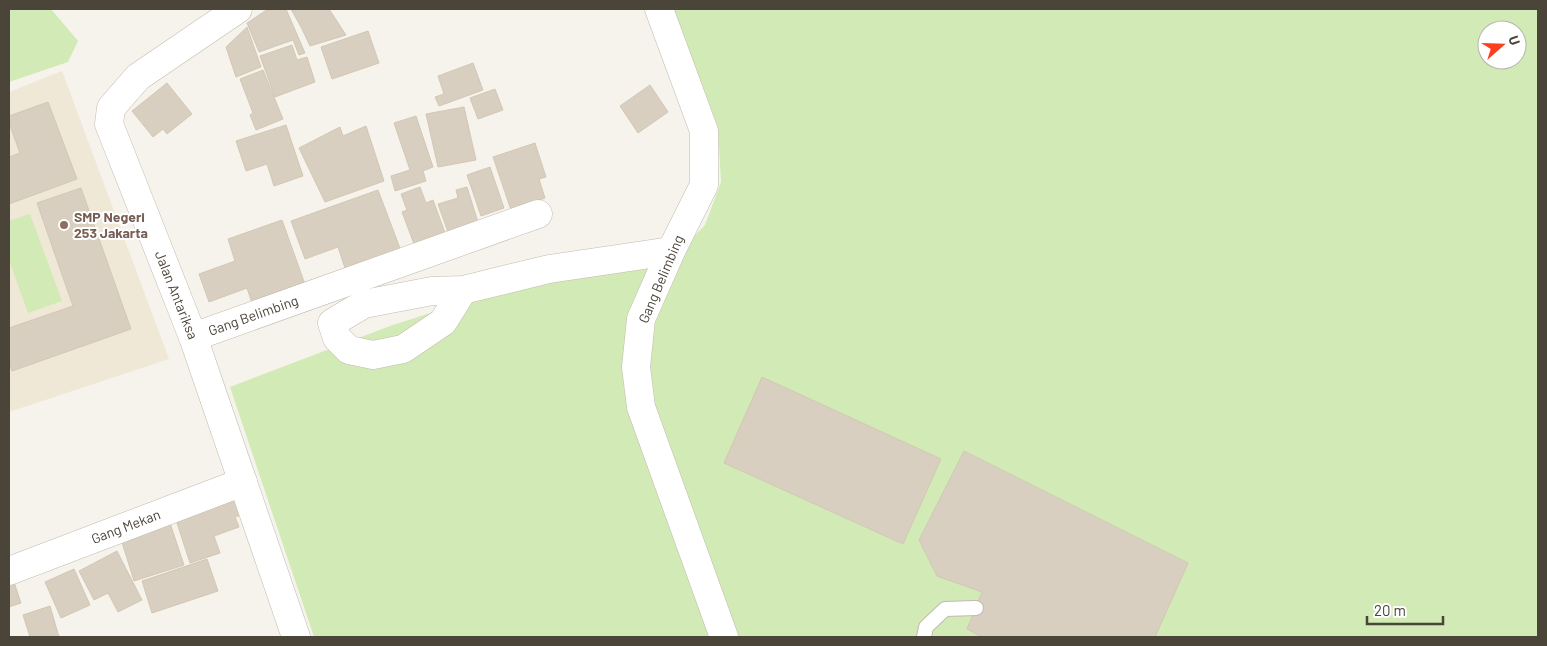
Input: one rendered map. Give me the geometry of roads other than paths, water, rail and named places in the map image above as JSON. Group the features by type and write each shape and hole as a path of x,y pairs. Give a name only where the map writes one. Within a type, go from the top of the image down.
{"street":[{"name":"Jalan Antariksa","path":"238,9 138,78 111,108 109,124 193,337 296,637"},
{"name":"Gang Belimbing","path":"659,9 704,131 704,185 642,319 636,367 641,407 724,637"},
{"name":"Gang Belimbing","path":"193,337 538,214"},
{"path":"463,290 549,269 672,251"},
{"name":"Gang Mekan","path":"9,571 243,482"}],"lane":[{"path":"924,637 926,627 945,609 976,608"}],"place":[{"name":"SMP Negeri 253 Jakarta","path":"64,225"}]}
